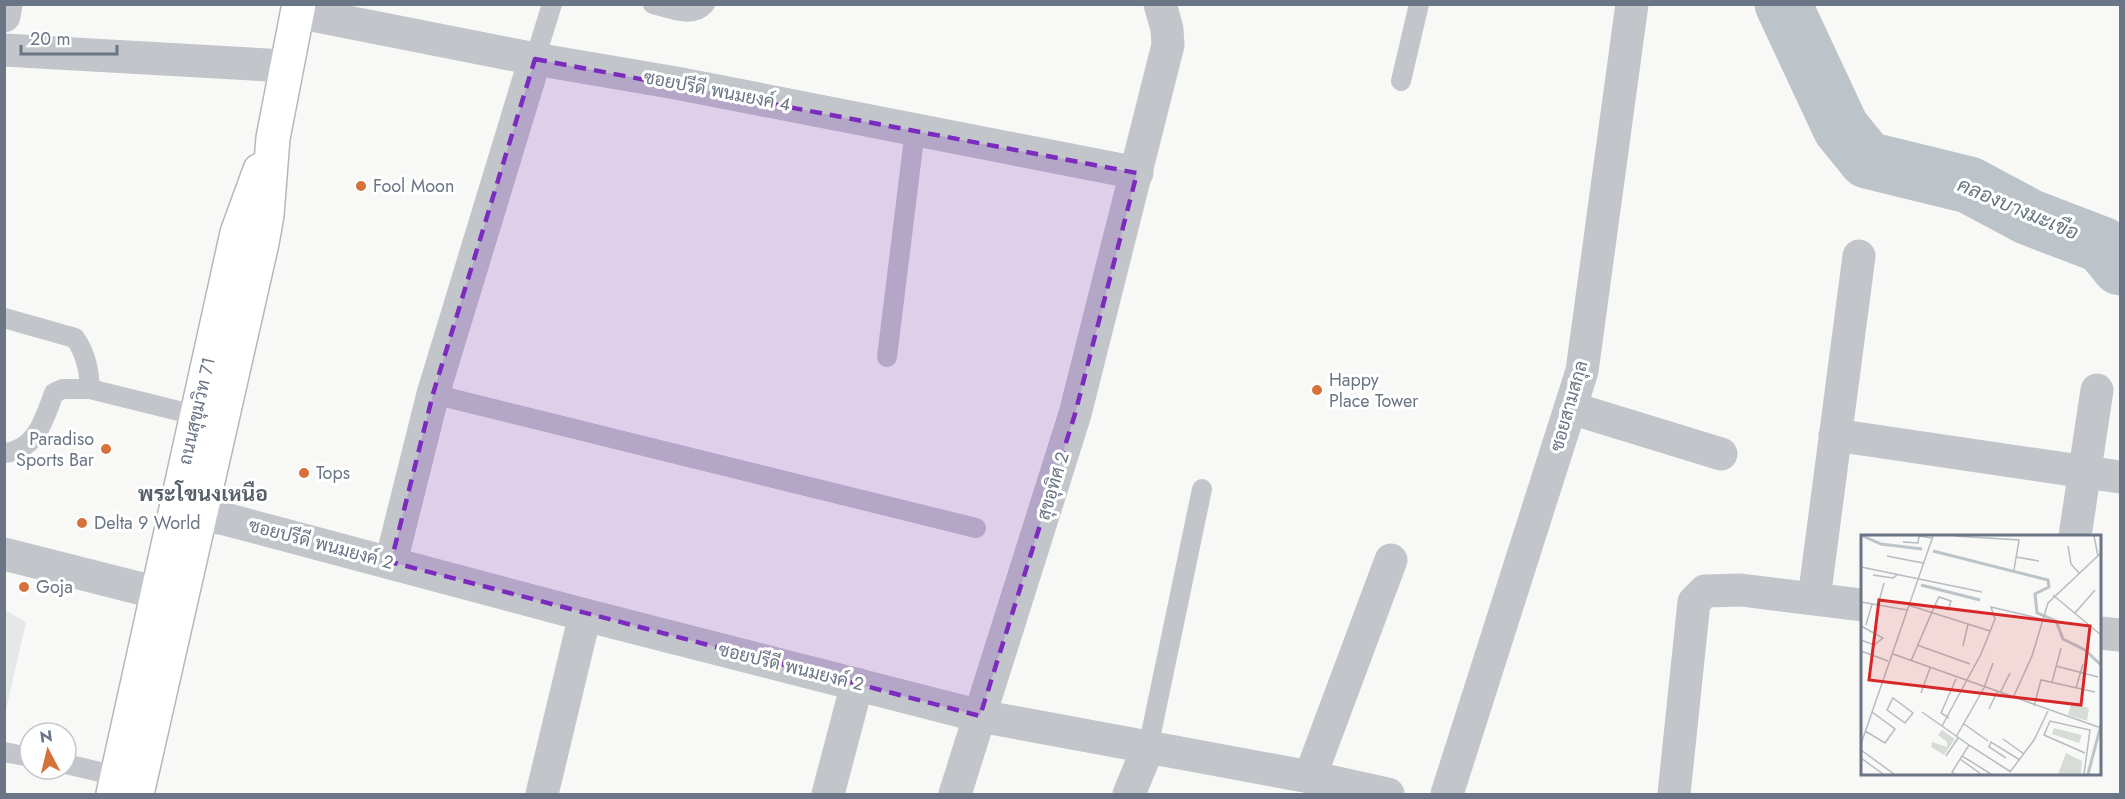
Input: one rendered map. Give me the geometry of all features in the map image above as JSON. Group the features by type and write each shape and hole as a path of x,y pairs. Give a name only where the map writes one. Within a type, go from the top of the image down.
{"main road":[{"name":"ถนนสุขุมวิท 71","path":"122,788 158,593 208,418 262,243 268,206 273,138 298,8"},
{"name":"ถนนสุขุมวิท 71","path":"122,788 200,515 208,418"}],"street":[{"path":"4,16 6,4"},
{"name":"สุขอุทิศ 2","path":"955,795 1075,414 1168,45 1167,29 1160,4"},
{"name":"ซอยสามสกุล","path":"1447,795 1582,371 1632,4"},
{"name":"ซอยปรีดี พนมยงค์ 4","path":"298,8 535,59 675,82 1137,173"},
{"path":"4,50 286,66"},
{"path":"391,562 433,394 535,59"},
{"path":"1814,599 1859,256"},
{"path":"2075,535 2097,390"},
{"path":"1570,408 1721,454"},
{"path":"1835,435 2121,477"},
{"name":"ซอยปรีดี พนมยงค์ 2","path":"200,515 225,519 585,615 980,716 1148,748 1288,781 1388,795"},
{"path":"4,554 158,593"},
{"path":"1288,781 1391,560"},
{"path":"1674,795 1694,602 1705,591 1729,591 1861,605"},
{"path":"542,795 585,615"},
{"path":"2101,633 2121,635"},
{"path":"828,795 858,684"},
{"path":"1129,795 1148,748"}],"lane":[{"path":"535,59 552,4"},
{"path":"653,4 688,13 698,11 705,4"},
{"path":"1401,81 1419,4"},
{"path":"887,357 915,130"},
{"path":"4,318 75,338 87,362 90,389"},
{"path":"4,453 17,450 35,437 41,429 54,393 63,389 90,389 208,418"},
{"path":"433,394 976,528"},
{"path":"1148,748 1202,489"},
{"path":"78,769 122,788"}],"highlighted area":[{"path":"535,59 1137,173 1075,414 980,716 391,562 433,394"}],"shaded area":[{"path":"5,610 26,622 5,714"}],"waterway":[{"name":"คลองบางมะเขือ","path":"1783,4 1841,128 1867,160 1969,185 2029,217 2102,245 2120,267"}],"place":[{"name":"Fool Moon","path":"361,186"},
{"name":"Happy Place Tower","path":"1317,390"},
{"name":"Paradiso Sports Bar","path":"106,449"},
{"name":"Tops","path":"304,473"},
{"name":"Delta 9 World","path":"82,523"},
{"name":"Goja","path":"24,587"}],"district":[{"name":"พระโขนงเหนือ","path":"203,494"}]}
